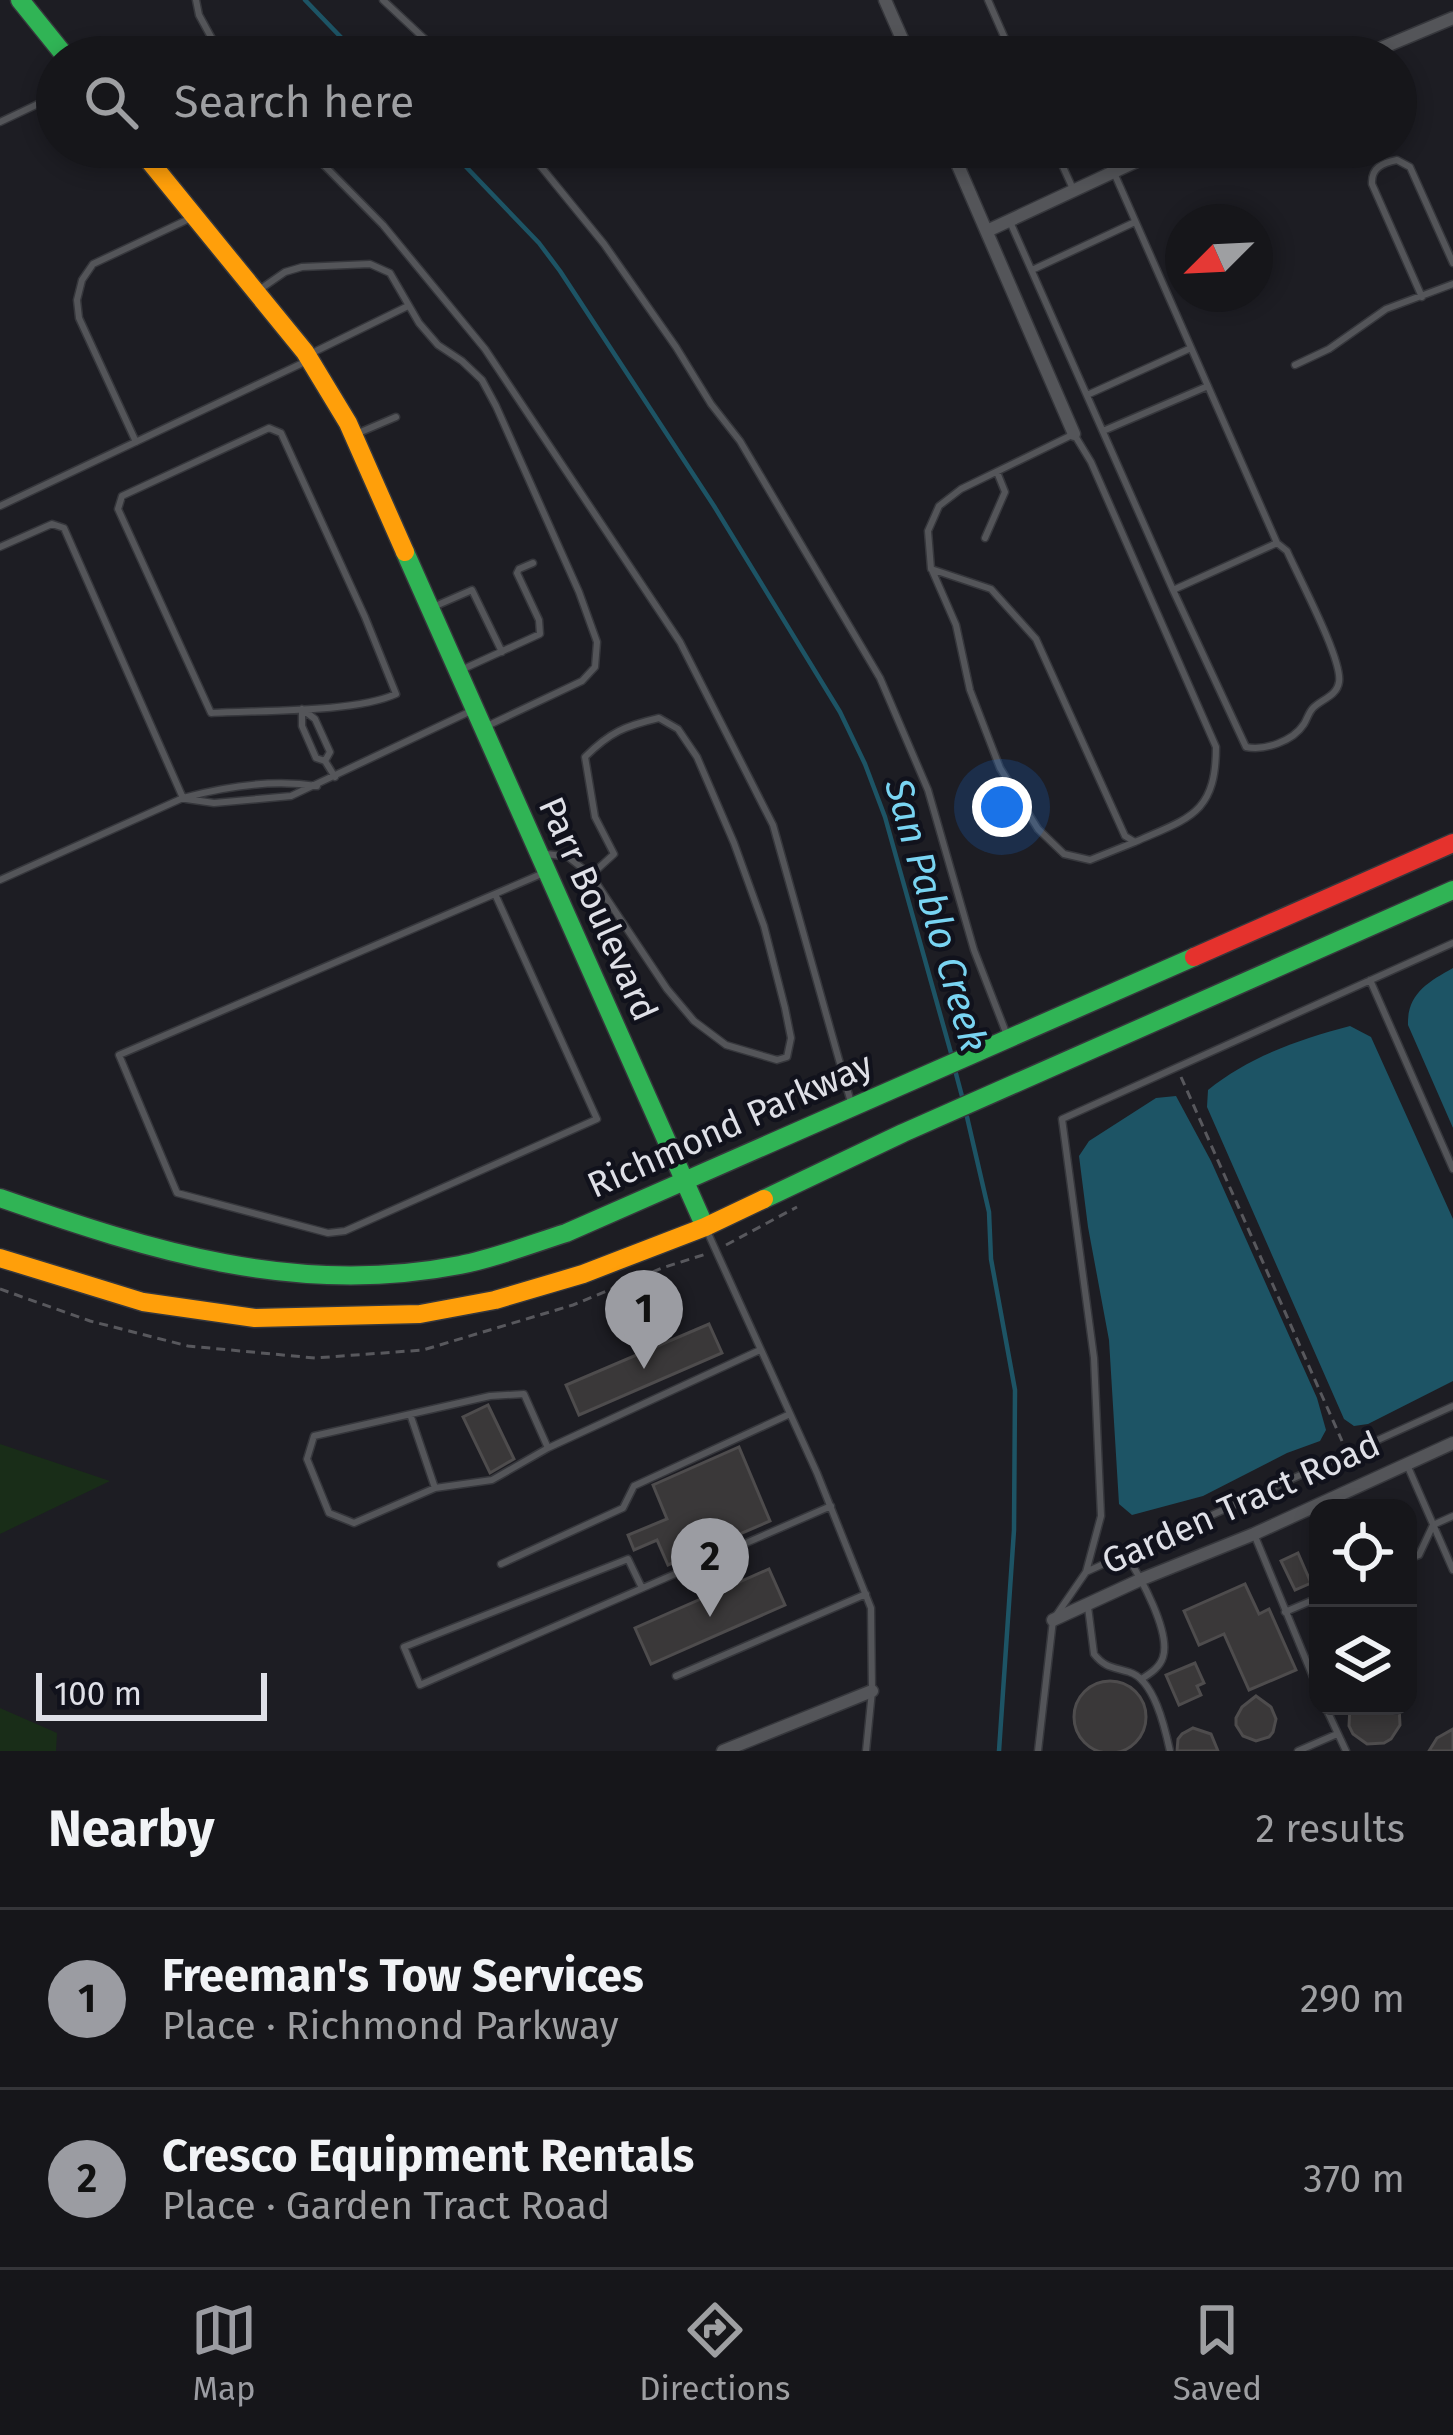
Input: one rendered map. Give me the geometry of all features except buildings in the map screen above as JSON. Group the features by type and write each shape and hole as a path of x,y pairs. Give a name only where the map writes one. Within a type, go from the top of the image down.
{"main road":[{"path":"20,0 49,36"},
{"name":"Parr Boulevard","path":"156,168 308,358 353,436 705,1227"},
{"name":"Richmond Parkway","path":"0,1198 122,1240 221,1263 311,1274 459,1265 566,1233 1453,843"},
{"path":"0,1258 162,1306 255,1318 420,1314 495,1300 583,1274 705,1227 903,1132 1453,890"}],"street":[{"path":"885,0 901,36"},
{"path":"1410,36 1453,18"},
{"path":"959,168 1074,434"},
{"path":"987,231 1122,168"},
{"name":"Garden Tract Road","path":"1053,1620 1453,1443"},
{"path":"723,1751 872,1691"}],"lane":[{"path":"196,0 211,36"},
{"path":"383,0 422,36"},
{"path":"988,0 1004,36"},
{"path":"0,122 36,105"},
{"path":"327,168 383,225 484,349 680,642 773,825 852,1108"},
{"path":"542,168 604,244 740,441 880,678 928,790 974,950 1009,1039"},
{"path":"1064,168 1074,190"},
{"path":"1377,168 1372,184 1422,297"},
{"path":"1410,168 1453,263"},
{"path":"1010,220 1246,747 1286,740 1298,734 1313,708 1333,694 1340,681 1335,656 1287,551 1277,543 1114,172"},
{"path":"136,442 76,300 94,264 195,217"},
{"path":"1032,270 1135,222"},
{"path":"183,798 214,803 291,796 582,681 595,668 597,642 579,592 482,380 438,345 390,273 370,264 302,267 285,272 256,292"},
{"path":"1295,365 1329,349 1386,309 1453,284"},
{"path":"0,506 408,306"},
{"path":"1087,395 1191,348"},
{"path":"1103,431 1208,386"},
{"path":"353,436 396,417"},
{"path":"302,709 396,694 281,433 269,428 122,496 118,509 211,712 302,709 315,719 330,752 326,760"},
{"path":"1074,434 1216,747 1212,789 1201,807 1187,819 1090,860 1064,854 1038,829 1000,768 970,690 956,625 931,569 928,531 939,506 961,489 1074,434"},
{"path":"985,538 1005,492 998,472"},
{"path":"0,547 52,524 64,528 183,798"},
{"path":"1173,590 1277,543"},
{"path":"458,672 540,634 542,628 517,573 533,563"},
{"path":"931,569 991,589 1036,639 1125,836 1135,842"},
{"path":"430,609 472,590 502,652"},
{"path":"302,709 302,726 316,758 326,760"},
{"path":"495,894 597,1119 345,1231 328,1233 177,1193 119,1055 495,894 542,862 568,857 591,875 667,989 694,1021 726,1045 777,1060 788,1057 785,1008 764,926 734,843 697,757 678,729 659,718 605,737 585,758 595,817 614,854 591,875"},
{"path":"326,760 335,777"},
{"path":"0,880 183,798 255,784 317,786"},
{"path":"1038,1751 1053,1620 1086,1572 1101,1516 1094,1358 1063,1119 1453,943"},
{"path":"1370,980 1453,1169"},
{"name":"Parr Boulevard","path":"705,1227 831,1506 871,1608 872,1691 866,1751"},
{"path":"548,1448 524,1394 490,1396 314,1436 307,1459 329,1513 353,1523 435,1488 492,1480 548,1448 760,1350"},
{"path":"1086,1572 1453,1406"},
{"path":"410,1414 435,1488"},
{"path":"501,1564 623,1508 634,1486 790,1414"},
{"path":"1406,1463 1453,1570"},
{"path":"642,1588 628,1559 404,1647 420,1685 831,1506"},
{"path":"1417,1556 1433,1525 1453,1516"},
{"path":"1254,1534 1309,1668"},
{"path":"1126,1554 1142,1580 1164,1649 1162,1660 1143,1678"},
{"path":"676,1676 866,1594"},
{"path":"1285,1612 1309,1602"},
{"path":"1088,1604 1094,1654 1111,1669 1143,1678 1170,1751"},
{"path":"1329,1715 1346,1751"},
{"path":"1298,1751 1337,1734"}],"path":[{"path":"1177,1067 1348,1453"}],"green space":[{"path":"0,1444 110,1481 0,1534"},
{"path":"0,1708 57,1733 56,1751 0,1751"}],"water":[{"path":"1453,968 1453,1128 1408,1025 1415,997"},
{"path":"1350,1026 1371,1037 1453,1219 1453,1381 1368,1424 1354,1426 1344,1419 1207,1107 1208,1090 1240,1068 1294,1043"},
{"path":"1176,1096 1211,1161 1317,1398 1326,1430 1320,1441 1203,1496 1132,1515 1119,1504 1109,1340 1079,1156 1089,1141 1156,1098"}],"waterway":[{"name":"San Pablo Creek","path":"305,0 340,36"},
{"name":"San Pablo Creek","path":"467,168 560,271 714,506 840,712 885,817 951,1053"},
{"name":"San Pablo Creek","path":"955,1070 963,1100"},
{"name":"San Pablo Creek","path":"967,1117 989,1212 991,1259 1015,1390 1014,1530 999,1751"}],"traffic: fast":[{"path":"20,0 49,36"},
{"path":"405,552 705,1227"},
{"path":"764,1199 1453,890"},
{"path":"0,1198 169,1251 283,1272 400,1273 460,1265 566,1233 1194,957"}],"traffic: slow":[{"path":"155,168 305,352 348,423 405,552"},
{"path":"0,1258 143,1302 255,1318 420,1314 495,1300 583,1274 764,1199"}],"traffic: jam":[{"path":"1194,957 1453,843"}],"place":[{"name":"Freeman's Tow Services","path":"644,1369"},
{"name":"Cresco Equipment Rentals","path":"710,1617"}]}
